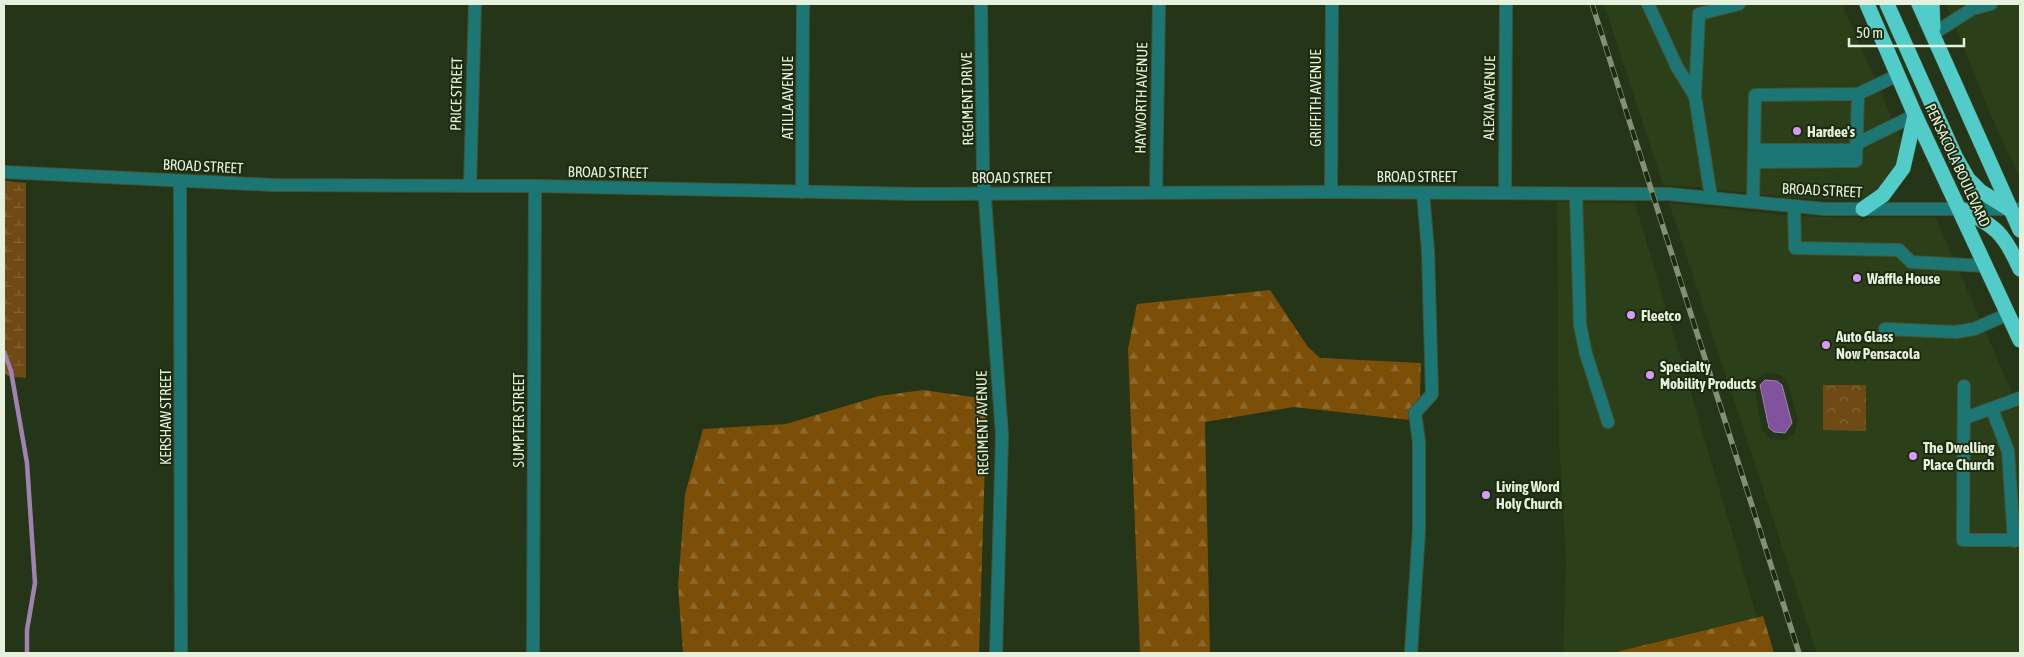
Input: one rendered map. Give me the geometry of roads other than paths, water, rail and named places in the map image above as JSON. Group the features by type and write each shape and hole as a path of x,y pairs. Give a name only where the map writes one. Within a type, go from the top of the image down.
{"highway":[{"name":"PENSACOLA BOULEVARD","path":"1867,4 1915,116 2020,340"},
{"path":"1887,4 1956,158 1968,179 1980,191 2015,209"},
{"name":"PENSACOLA BOULEVARD","path":"1919,4 2015,209 2020,230"},
{"path":"1932,4 1933,34"},
{"path":"1863,209 1883,195 1903,168 1915,116"},
{"path":"1959,208 1989,223 2006,238 2020,269"}],"street":[{"name":"PRICE STREET","path":"470,186 475,4"},
{"name":"ATILLA AVENUE","path":"802,192 803,4"},
{"name":"REGIMENT DRIVE","path":"981,4 983,171 986,194"},
{"name":"HAYWORTH AVENUE","path":"1156,192 1159,4"},
{"name":"GRIFFITH AVENUE","path":"1330,192 1332,4"},
{"name":"ALEXIA AVENUE","path":"1504,193 1506,4"},
{"path":"1648,4 1676,67 1695,96"},
{"path":"1711,197 1695,96 1699,14 1739,4"},
{"path":"1933,34 1972,9 1991,4"},
{"path":"1753,202 1755,95 1858,94 1898,75"},
{"path":"1856,147 1858,94"},
{"path":"1754,156 1856,147 1915,116"},
{"name":"BROAD STREET","path":"4,172 273,185 535,186 802,192 986,194 1330,192 1669,194 1794,207 2015,209"},
{"name":"KERSHAW STREET","path":"180,181 181,653"},
{"name":"SUMPTER STREET","path":"533,653 535,186"},
{"path":"1411,653 1418,530 1419,442 1415,414 1432,394 1428,251 1423,193"},
{"name":"REGIMENT AVENUE","path":"986,194 1002,435 996,653"},
{"path":"1576,194 1580,324 1586,354 1608,422"},
{"path":"1794,207 1795,248 1899,250 1911,262 1986,266"},
{"path":"1885,329 1956,332 1974,329 2008,314"},
{"path":"1964,386 1963,540 2017,540 2008,451 1992,409"},
{"path":"1965,418 2020,398"}],"waterway":[{"path":"4,352 11,371 27,463 35,583 27,630 27,653"}],"railway":[{"path":"1592,4 1799,653"}],"place":[{"name":"Hardee's","path":"1797,131"},
{"name":"Waffle House","path":"1857,278"},
{"name":"Fleetco","path":"1631,315"},
{"name":"Auto Glass Now Pensacola","path":"1826,345"},
{"name":"Specialty Mobility Products","path":"1650,375"},
{"name":"The Dwelling Place Church","path":"1913,456"},
{"name":"Living Word Holy Church","path":"1486,495"}]}
